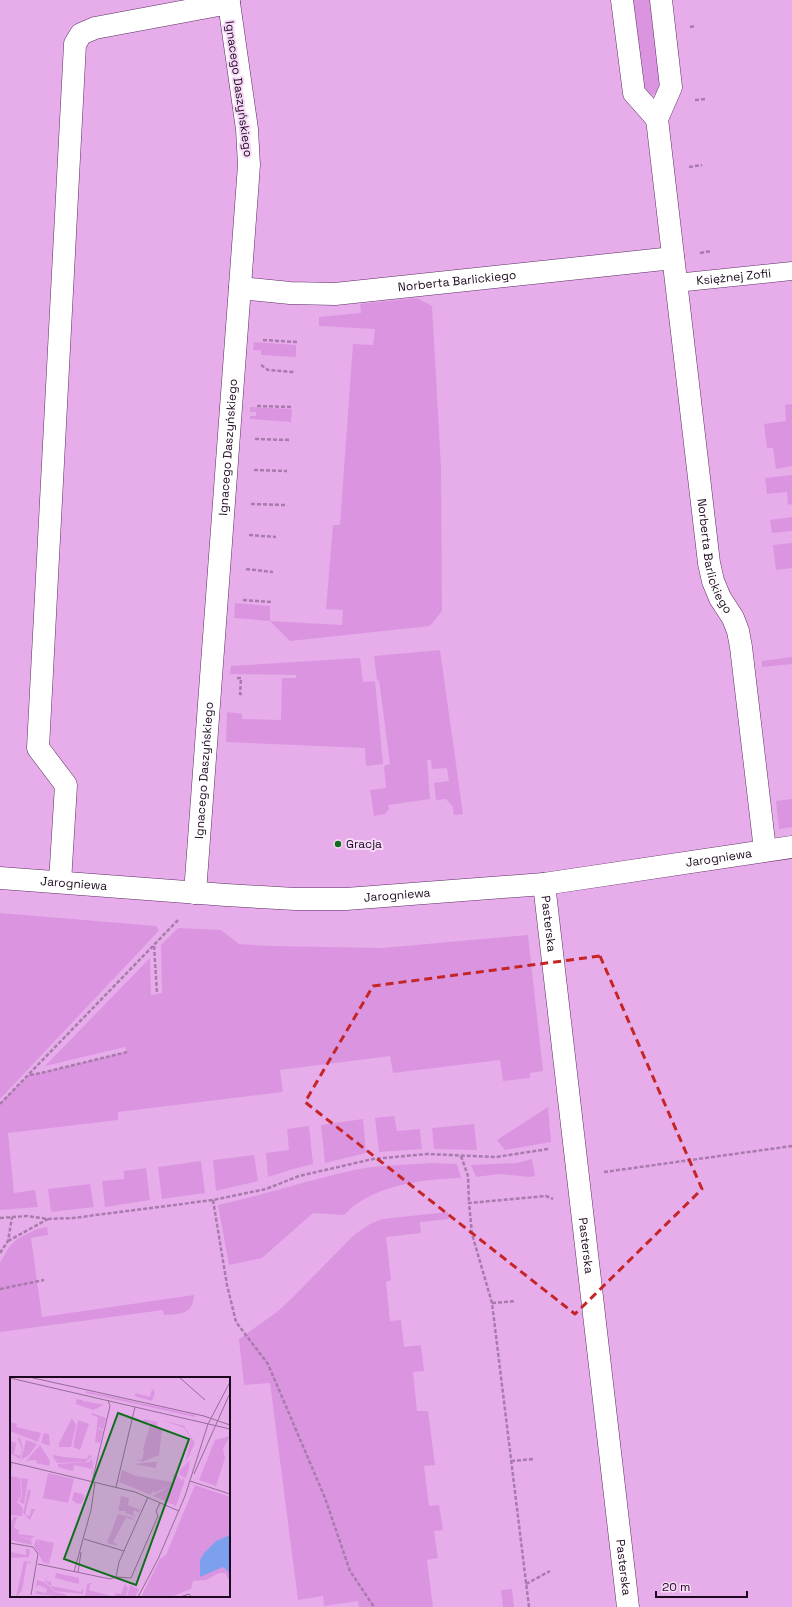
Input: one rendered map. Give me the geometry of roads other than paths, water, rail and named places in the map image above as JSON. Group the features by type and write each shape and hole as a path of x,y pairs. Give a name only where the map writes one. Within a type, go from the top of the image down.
{"street":[{"path":"622,0 634,93 657,119 671,87 662,0"},
{"path":"60,882 66,785 38,748 75,44 81,34 95,28 230,2"},
{"name":"Ignacego Daszyńskiego","path":"195,893 240,288 249,147 230,2"},
{"name":"Norberta Barlickiego","path":"657,119 709,563 715,586 720,598 733,618 739,639 765,850"},
{"name":"Norberta Barlickiego","path":"240,288 290,293 334,294 673,258"},
{"name":"Jarogniewa","path":"0,878 195,893 295,899 346,899 544,884 792,847"},
{"name":"Pasterska","path":"544,884 628,1607"}],"lane":[{"name":"Księżnej Zofii","path":"676,283 792,271"}],"place":[{"name":"Gracja","path":"338,844"}]}
